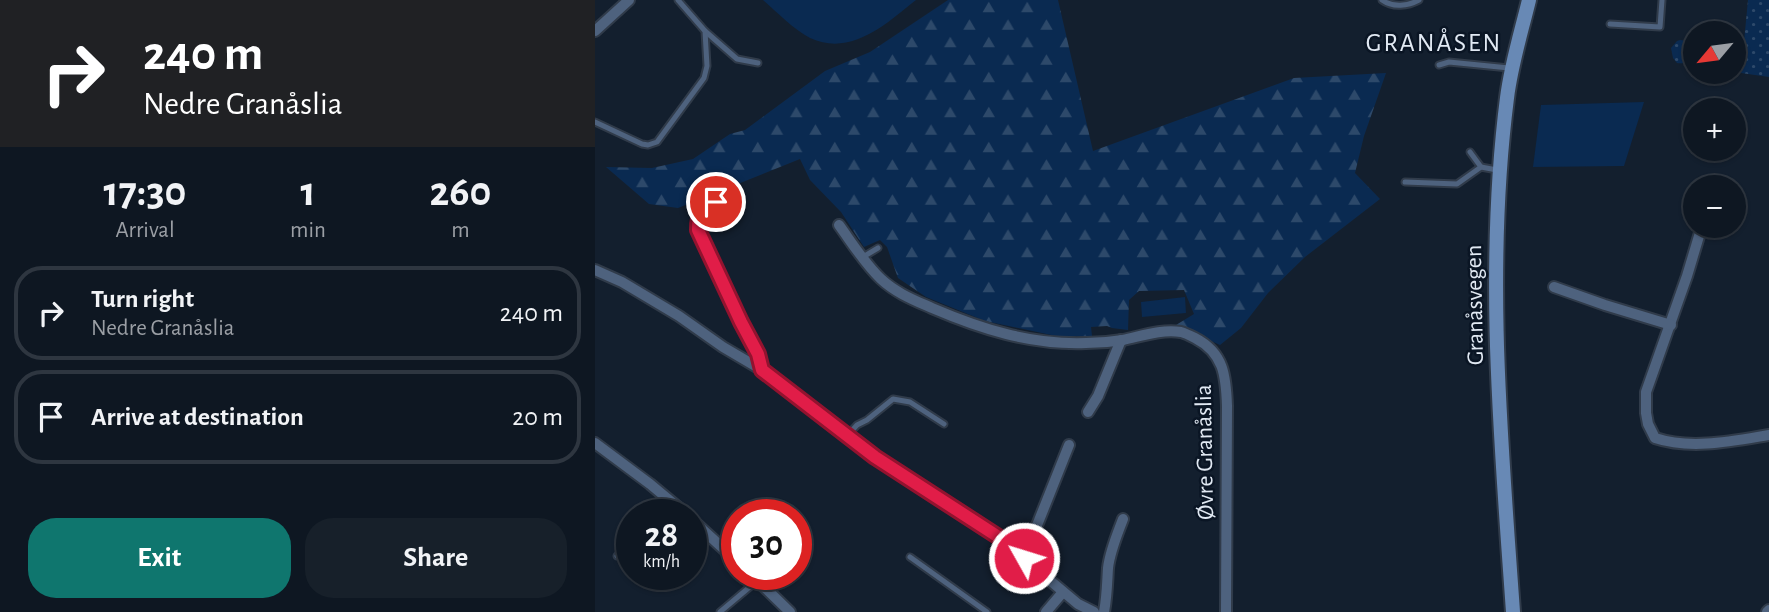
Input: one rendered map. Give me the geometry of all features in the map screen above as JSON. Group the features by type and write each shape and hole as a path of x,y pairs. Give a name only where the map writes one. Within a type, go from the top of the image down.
{"street":[{"path":"595,31 629,0"},
{"name":"Granåsvegen","path":"1513,612 1504,476 1495,251 1507,102 1512,68 1529,0"},
{"name":"Øvre Granåslia","path":"839,225 879,278 897,292 970,324 1049,342 1121,340 1154,332 1182,332 1203,342 1215,354 1226,376 1226,612"},
{"path":"1698,238 1671,325 1646,392 1648,424 1655,438 1670,443 1699,443 1769,435"},
{"path":"595,270 622,282 762,370 884,463 997,536 1078,604 1094,612"},
{"path":"1554,287 1671,325"},
{"path":"1089,412 1121,340"},
{"path":"595,443 668,499"},
{"path":"1024,558 1069,445"},
{"path":"1104,612 1112,545 1123,519"},
{"path":"707,534 721,546"},
{"path":"767,590 790,612"},
{"path":"1046,612 1063,592"}],"lane":[{"path":"678,0 705,31 737,59 758,63"},
{"path":"1382,0 1391,5 1402,5 1419,0"},
{"path":"1610,24 1660,27 1662,0"},
{"path":"595,122 642,144 657,142 706,74 705,31"},
{"path":"1439,65 1449,62 1512,68"},
{"path":"1470,152 1481,167"},
{"path":"1405,182 1457,184 1481,167 1500,170"},
{"path":"716,202 704,208 698,217 698,230 758,354 762,370"},
{"path":"863,257 878,248"},
{"path":"847,436 857,425 867,421 893,399 910,402 944,424"},
{"path":"910,557 987,612"},
{"path":"720,612 741,590"}],"green space":[{"path":"763,0 916,0 867,35 854,41 825,43 810,38"},
{"path":"948,0 1058,0 1093,151 1294,78 1386,73 1364,136 1355,173 1380,199 1305,257 1268,293 1241,328 1220,345 1176,325 1194,314 1184,290 1139,291 1129,300 1128,330 1107,326 1091,327 1092,336 1056,336 985,321 926,297 898,278 887,247 880,240 864,247 841,212 810,180 800,159 678,208 649,204 606,167 652,168 693,159 730,134 745,130 825,71 870,52"},
{"path":"1748,0 1769,0 1769,77 1747,74"},
{"path":"1683,40 1683,63 1677,63 1673,58 1671,48 1677,41"},
{"path":"1644,102 1624,166 1533,167 1541,105"},
{"path":"1185,297 1186,313 1142,317 1141,302"}],"district":[{"name":"GRANÅSEN","path":"1434,43"}],"route":[{"path":"716,202 704,208 698,217 698,230 758,354 762,370 875,457 997,536 1024,558"}]}
